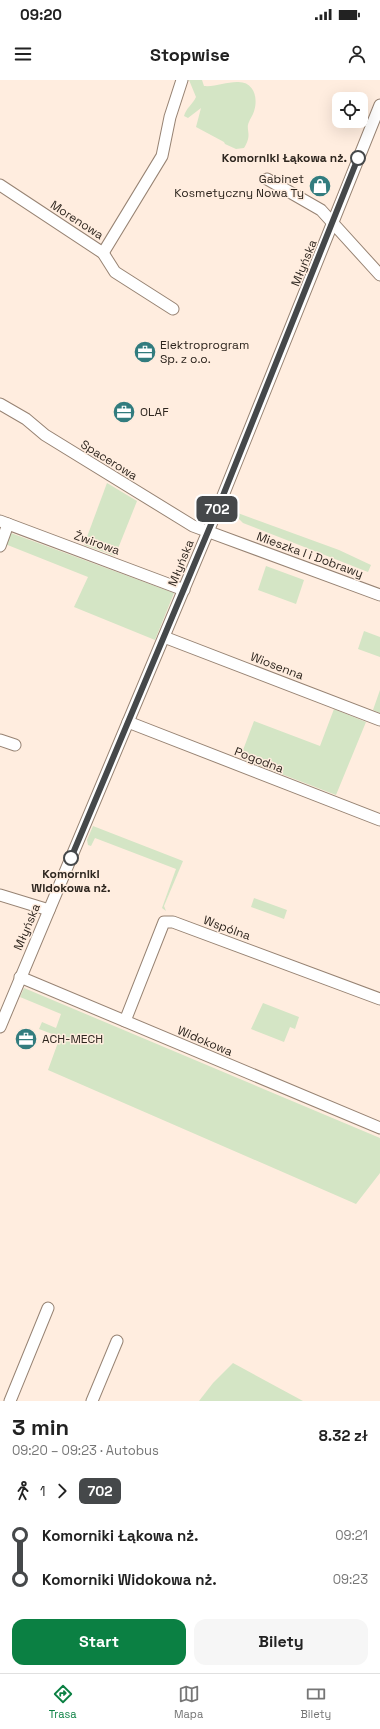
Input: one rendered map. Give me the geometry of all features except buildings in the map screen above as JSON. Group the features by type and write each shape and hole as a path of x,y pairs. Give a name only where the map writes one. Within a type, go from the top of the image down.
{"street":[{"path":"103,253 162,156 170,117 182,80"},
{"name":"Młyńska","path":"0,1027 5,999 20,978 184,590 380,105"},
{"path":"267,179 321,210 334,222 380,275"},
{"name":"Morenowa","path":"0,185 103,253 116,272 173,309"},
{"name":"Spacerowa","path":"0,404 26,419 45,435 178,518 208,532"},
{"path":"0,546 4,523"},
{"name":"Żwirowa","path":"4,523 184,590"},
{"name":"Mieszka I i Dobrawy","path":"208,532 380,595"},
{"name":"Wiosenna","path":"164,637 380,720"},
{"name":"Pogodna","path":"128,722 380,820"},
{"path":"0,740 14,745"},
{"path":"0,895 49,910"},
{"name":"Wspólna","path":"125,1021 164,922 172,922 380,999"},
{"name":"Widokowa","path":"20,978 380,1128"},
{"path":"10,1401 48,1308"},
{"path":"92,1401 117,1341"}],"green space":[{"path":"189,80 202,80 204,86 237,82 248,85 252,88 256,103 248,125 248,139 244,148 236,149 196,127 201,108 188,118 184,116 196,97"},
{"path":"107,483 137,501 115,556 84,545"},
{"path":"235,512 339,550 371,565 368,572 243,523 237,517"},
{"path":"0,529 174,593 155,640 74,607 88,577 0,542"},
{"path":"266,566 304,580 296,604 258,590"},
{"path":"364,631 380,637 380,657 358,649"},
{"path":"380,690 380,713 373,710"},
{"path":"334,709 366,722 336,795 240,758 254,721 320,746"},
{"path":"93,826 183,861 164,906 166,911 162,908 176,869 95,838 91,846 88,845 87,840"},
{"path":"254,898 287,910 284,919 251,907"},
{"path":"24,988 380,1138 380,1173 356,1204 48,1070 60,1037 39,1029 42,1022 56,1028 61,1014 20,997"},
{"path":"263,1003 299,1017 295,1029 290,1027 284,1042 251,1029"},
{"path":"233,1363 303,1401 199,1401 213,1383"}],"bus line":[{"name":"702","path":"71,858 220,503 334,222 358,158"}],"place":[{"name":"Komorniki Łąkowa nż.","path":"358,158"},
{"name":"Gabinet Kosmetyczny Nowa Ty","path":"320,186"},
{"name":"Elektroprogram Sp. z o.o.","path":"145,352"},
{"name":"OLAF","path":"124,412"},
{"name":"Komorniki Widokowa nż.","path":"71,858"},
{"name":"ACH-MECH","path":"26,1039"}]}
